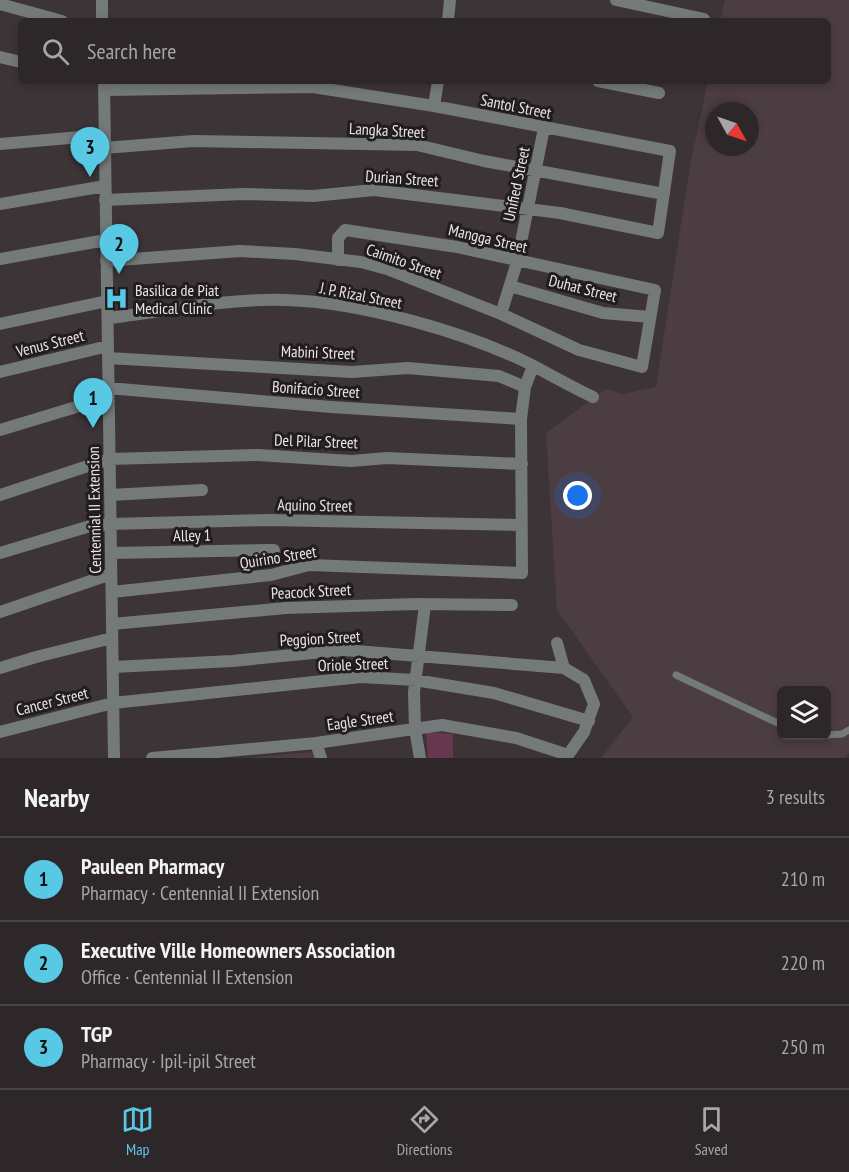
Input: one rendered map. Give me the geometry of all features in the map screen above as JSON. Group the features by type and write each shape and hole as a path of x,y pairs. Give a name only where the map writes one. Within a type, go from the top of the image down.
{"street":[{"path":"102,0 102,18"},
{"path":"448,18 450,0"},
{"path":"616,0 699,18"},
{"path":"0,4 51,18"},
{"path":"0,57 18,61"},
{"path":"434,106 438,84"},
{"path":"613,84 659,93"},
{"name":"Santol Street","path":"104,86 313,87 434,106 544,129 670,151 664,194"},
{"name":"Centennial II Extension","path":"104,86 114,758"},
{"name":"Unified Street","path":"501,314 517,262 544,129"},
{"name":"Langka Street","path":"0,144 193,141 417,145 664,194"},
{"path":"0,204 105,186"},
{"name":"Durian Street","path":"105,200 243,194 313,196 375,190 527,210 658,233 664,194"},
{"name":"Mangga Street","path":"338,260 338,238 345,230 457,247 517,262 655,290 650,317"},
{"path":"0,259 106,240"},
{"name":"Caimito Street","path":"106,261 240,251 295,254 361,262 387,269 501,314 579,350 642,367 650,317"},
{"name":"Duhat Street","path":"510,286 603,313 650,317"},
{"name":"J. P. Rizal Street","path":"109,318 256,300 287,300 341,305 392,316 475,342 533,366 593,397"},
{"path":"0,324 107,301"},
{"name":"Venus Street","path":"0,372 108,352"},
{"name":"Mabini Street","path":"108,352 352,372 408,368 499,376 525,387"},
{"path":"520,525 521,419 525,387 533,366"},
{"name":"Bonifacio Street","path":"108,388 331,407 521,419"},
{"path":"0,430 86,404 109,401"},
{"name":"Del Pilar Street","path":"0,495 110,459 305,456 351,460 387,458 522,464"},
{"path":"110,495 202,490"},
{"name":"Aquino Street","path":"0,553 90,526 110,524 268,520 520,525"},
{"name":"Quirino Street","path":"112,592 271,575 309,566 522,573 520,525"},
{"name":"Alley 1","path":"111,553 274,550"},
{"path":"0,612 111,574"},
{"path":"420,758 415,729 415,680 425,604"},
{"name":"Peacock Street","path":"112,624 286,608 425,604 512,605"},
{"path":"0,668 112,638"},
{"path":"557,643 564,668 584,680 594,704 589,721 567,757"},
{"name":"Peggion Street","path":"113,667 232,661 344,650 564,668"},
{"name":"Oriole Street","path":"113,703 347,678 415,680 515,698 589,721"},
{"name":"Cancer Street","path":"0,732 113,703"},
{"name":"Eagle Street","path":"152,758 316,742 442,725 472,728 516,738 567,757"},
{"path":"316,742 321,758"}],"lane":[{"path":"676,675 777,723"},
{"path":"831,734 849,730"}],"shaded area":[{"path":"725,0 849,0 849,753 845,758 601,758 633,717 557,610 546,433 606,389 623,394 656,387 691,160 707,84 831,84 831,18 721,18"},
{"path":"426,732 453,734 453,758 428,758"},
{"path":"321,751 323,758 247,758"}],"place":[{"name":"TGP","path":"90,177"},
{"name":"Executive Ville Homeowners Association","path":"119,274"},
{"name":"Basilica de Piat Medical Clinic","path":"117,299"},
{"name":"Pauleen Pharmacy","path":"93,428"}]}
